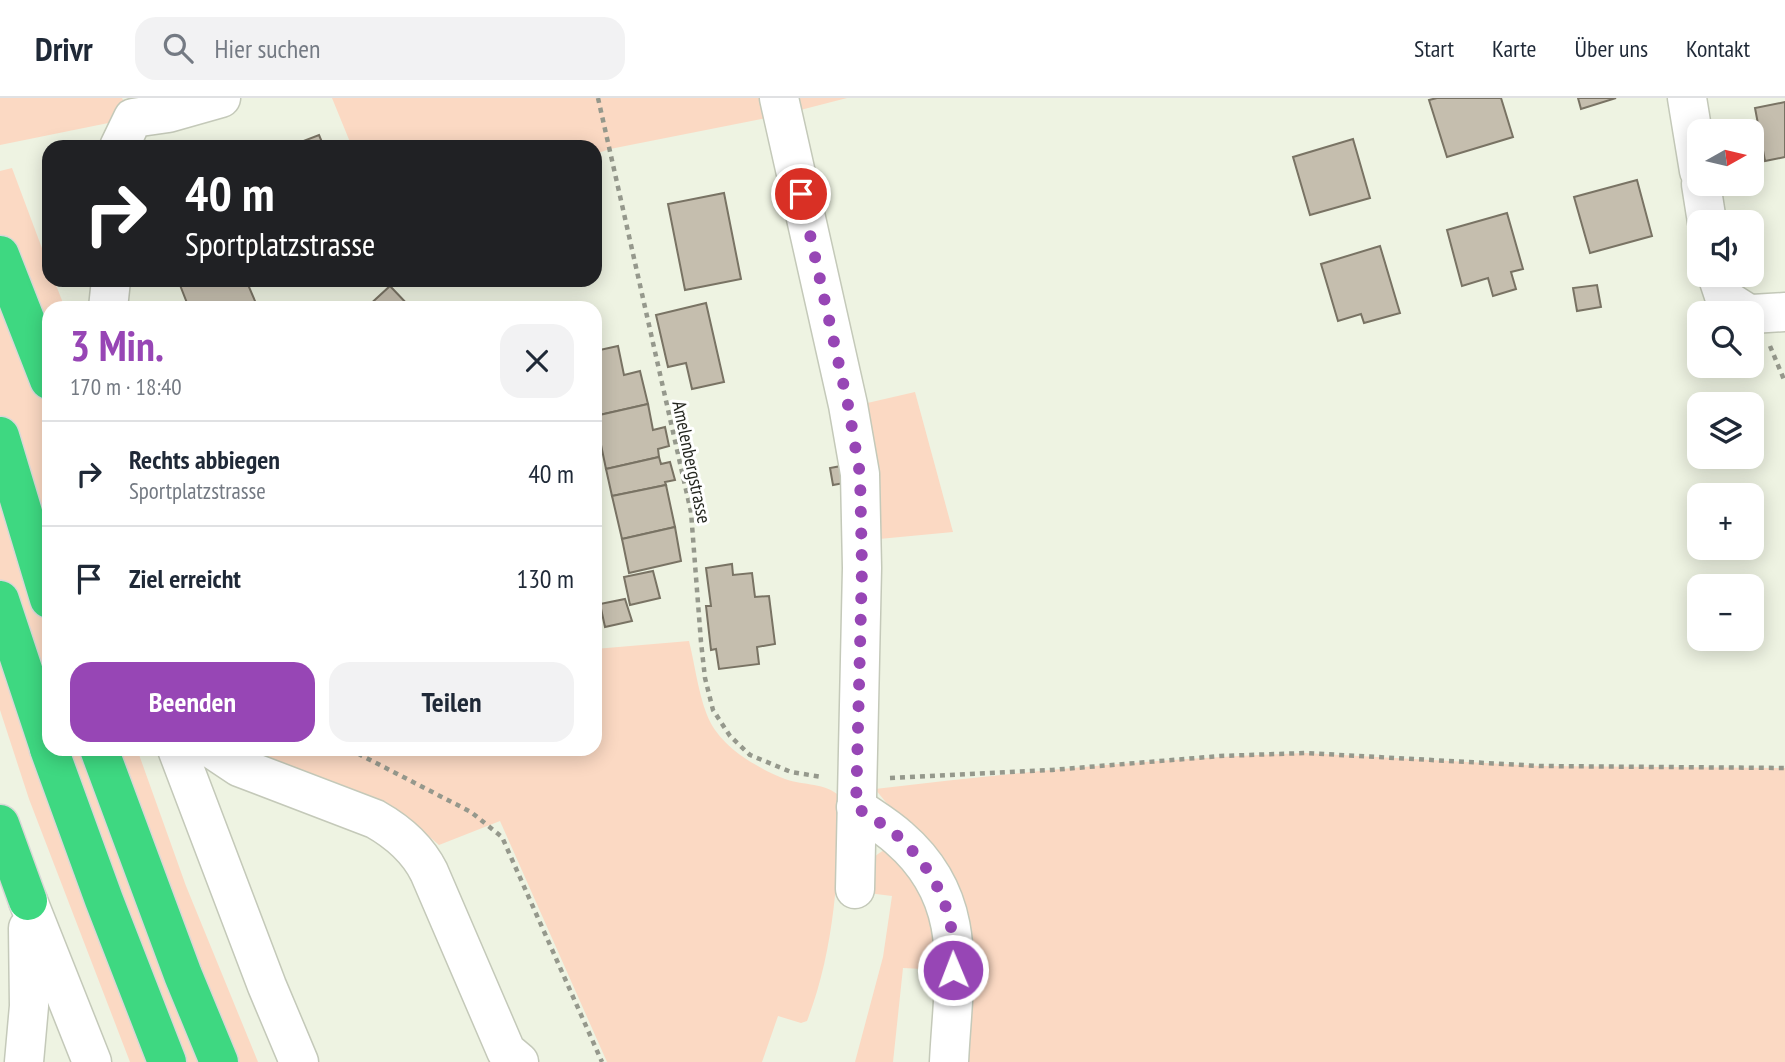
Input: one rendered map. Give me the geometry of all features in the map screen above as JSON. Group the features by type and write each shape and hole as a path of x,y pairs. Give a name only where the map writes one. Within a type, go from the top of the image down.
{"highway":[{"path":"0,255 42,362"},
{"path":"0,436 42,576"},
{"path":"0,600 42,727"},
{"path":"52,756 167,1062"},
{"path":"102,756 178,962 219,1062"},
{"path":"0,824 28,901"}],"street":[{"path":"126,132 168,113 221,98"},
{"path":"779,98 848,405 860,474 862,568 855,889"},
{"path":"1687,98 1690,119"},
{"path":"1721,287 1725,299 1730,301"},
{"path":"180,756 267,986 299,1062"},
{"path":"222,756 239,767 375,819 407,841 423,859 506,1051 519,1062"},
{"path":"856,793 930,871 949,911 955,947 949,1062"},
{"path":"24,1062 29,1006 28,901"},
{"path":"28,901 92,1062"}],"path":[{"name":"Amelenbergstrasse","path":"598,98 691,512 705,678 713,710 730,736 750,755 790,772 856,793 1052,770 1220,756 1305,753 1540,766 1785,768"},
{"path":"363,756 471,812 502,836 602,1062"}],"shaded area":[{"path":"0,98 122,98 133,118 0,145"},
{"path":"332,98 847,98 781,115 602,152 602,140 349,140"},
{"path":"12,168 42,248 42,287 57,287 62,301 42,301 42,756 140,756 186,886 258,1062 130,1062 29,799 0,710 0,171"},
{"path":"915,392 953,532 879,539 863,404"},
{"path":"689,641 707,715 729,746 750,762 774,774 828,789 841,797 833,911 824,966 816,994 807,1021 801,1023 778,1016 762,1062 607,1062 500,821 439,845 410,820 258,756 602,756 602,648"},
{"path":"1305,753 1540,766 1785,768 1785,1062 949,1062 935,862 875,789 1197,758"},
{"path":"885,850 918,876 943,970 903,968 893,1062 855,1062 883,957 892,896 868,893 868,873 874,857"}],"building":[{"path":"1501,98 1513,137 1447,157 1429,100"},
{"path":"1578,98 1616,98 1581,109"},
{"path":"1785,102 1785,157 1765,161 1764,119 1757,119 1755,108"},
{"path":"319,135 321,140 306,140"},
{"path":"1353,139 1370,198 1310,215 1293,157"},
{"path":"1637,180 1652,236 1590,253 1574,197"},
{"path":"724,193 741,279 685,290 668,204"},
{"path":"1507,213 1523,269 1511,272 1516,289 1493,296 1488,278 1462,286 1447,230"},
{"path":"1380,246 1400,313 1364,323 1361,314 1338,321 1321,264"},
{"path":"1597,285 1601,307 1577,311 1573,288"},
{"path":"181,287 249,287 255,301 186,301"},
{"path":"391,287 404,301 374,301"},
{"path":"706,303 724,382 692,389 686,363 668,367 656,315"},
{"path":"618,346 624,375 640,371 648,404 602,414 602,349"},
{"path":"648,404 653,430 665,427 669,446 658,449 659,457 606,469 602,450 602,414"},
{"path":"659,457 661,464 670,462 675,480 665,482 666,485 612,496 606,469"},
{"path":"841,466 844,483 833,485 830,468"},
{"path":"666,485 675,527 622,539 612,496"},
{"path":"675,527 681,561 629,573 622,539"},
{"path":"732,564 733,575 752,573 755,597 769,596 775,644 757,647 759,664 719,669 716,649 711,650 706,606 711,606 706,568"},
{"path":"653,571 660,598 630,605 624,577"},
{"path":"625,599 632,621 605,627 602,604"}],"route":[{"path":"801,194 848,405 860,474 862,568 856,807 900,838 930,871 949,911 955,947 953,970"}]}
